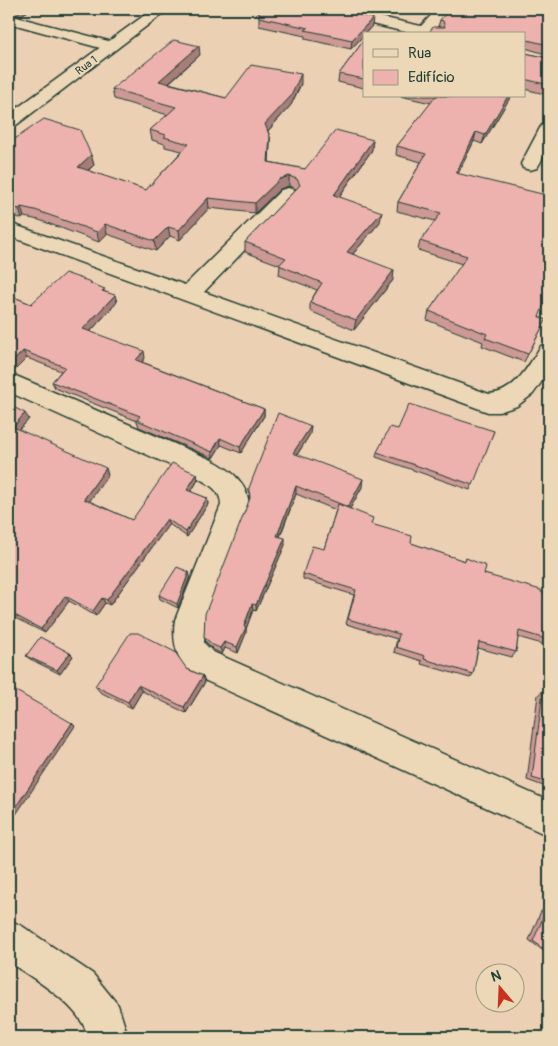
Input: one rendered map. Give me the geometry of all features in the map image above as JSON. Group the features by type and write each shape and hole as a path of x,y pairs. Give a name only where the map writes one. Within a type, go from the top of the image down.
{"street":[{"name":"Rua 1","path":"9,122 162,9"},
{"path":"326,9 426,32"},
{"path":"431,32 445,9"},
{"path":"9,19 111,46"},
{"path":"530,164 549,128"},
{"path":"189,294 288,194"},
{"path":"9,229 488,403 501,403 519,394 549,352"},
{"path":"9,382 203,468 230,487 234,494 235,505 193,612 188,632 190,651 202,663 549,819"},
{"path":"9,939 79,988 104,1019 108,1037"}],"building":[{"path":"259,9 335,9 373,18 352,40 305,30 308,28 259,17"},
{"path":"449,9 549,9 549,45 526,40 526,32 429,32 433,27 445,27 443,21 440,20"},
{"path":"174,40 199,46 159,81 226,98 251,65 301,74 291,96 265,124 270,137 268,162 305,169 336,130 373,140 334,195 382,212 347,252 394,270 356,320 310,302 322,283 279,265 286,258 245,242 300,185 297,179 289,176 280,179 255,203 208,198 179,230 168,227 154,241 105,224 97,232 35,210 9,206 9,143 44,119 80,130 91,155 78,167 146,190 189,144 164,137 166,135 150,130 176,107 112,89"},
{"path":"363,41 363,79 339,74"},
{"path":"526,53 549,58 549,85 526,79"},
{"path":"434,98 507,98 485,135 476,132 456,173 542,194 549,180 549,292 539,317 546,320 528,354 485,338 487,334 429,311 467,256 420,241 441,213 398,202 426,154 397,146"},
{"path":"65,273 91,282 105,289 102,291 115,295 83,329 144,351 136,360 264,409 240,447 220,438 212,452 137,420 140,416 52,382 65,367 23,351 9,366 9,295 31,304"},
{"path":"409,404 494,431 473,485 377,452 390,427 398,429"},
{"path":"9,405 25,413 13,427 106,468 84,499 132,520 172,463 197,474 187,490 207,498 186,532 167,519 107,600 102,598 93,611 65,596 41,629 9,612"},
{"path":"278,413 311,426 293,453 363,479 348,507 296,486 277,536 285,538 256,605 252,604 244,626 246,627 237,647 224,642 220,648 204,637 205,614 250,498 249,488"},
{"path":"338,504 373,518 371,524 412,536 411,543 465,561 466,558 486,566 484,574 541,590 541,592 549,595 549,640 519,631 516,652 479,642 473,674 424,659 425,656 396,647 399,634 348,619 356,590 303,574 312,546 324,549"},
{"path":"177,567 189,572 177,604 159,595"},
{"path":"130,633 138,633 175,652 187,669 203,676 184,707 138,685 128,702 95,686"},
{"path":"40,637 70,653 57,670 26,656"},
{"path":"9,687 72,723 9,817"},
{"path":"543,691 549,692 549,783 532,778"},
{"path":"546,911 549,913 549,953 533,941"}]}
